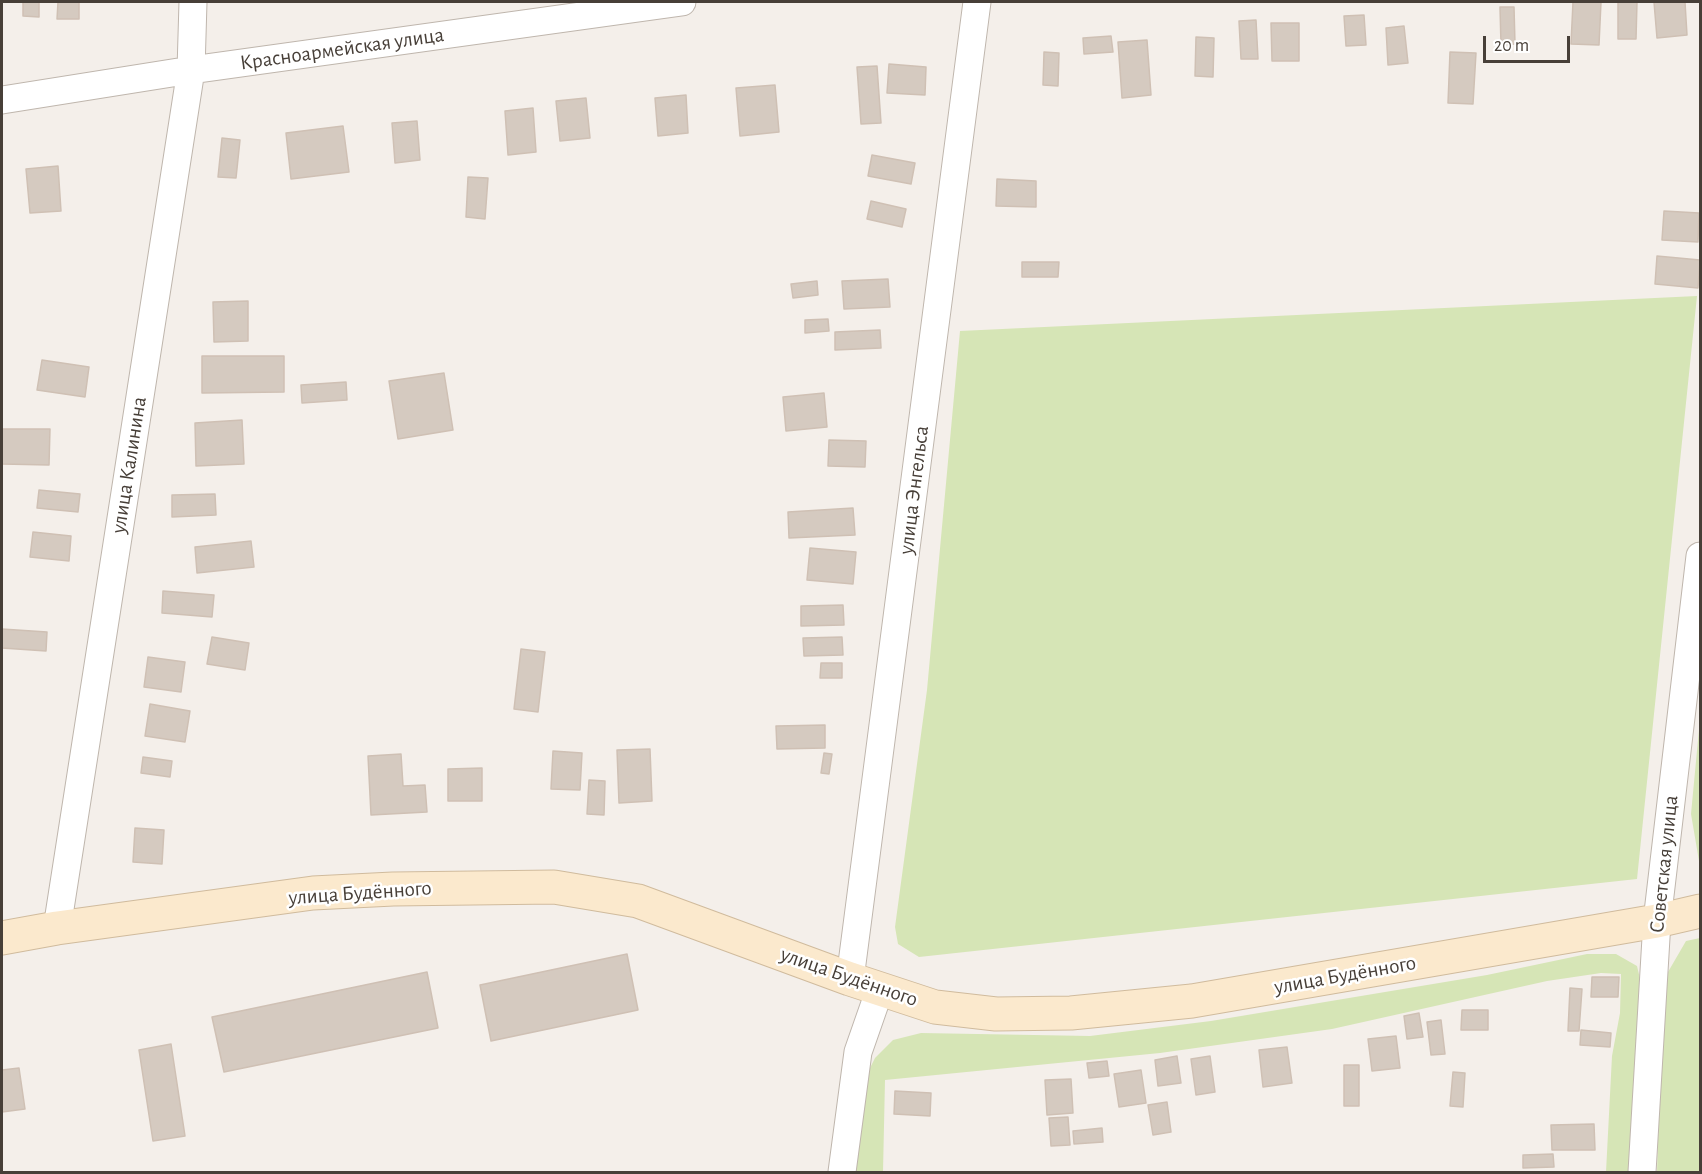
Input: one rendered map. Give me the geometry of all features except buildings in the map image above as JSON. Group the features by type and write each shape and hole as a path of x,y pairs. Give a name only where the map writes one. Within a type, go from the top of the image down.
{"street":[{"name":"улица Калинина","path":"57,928 190,70 193,2"},
{"name":"Красноармейская улица","path":"2,100 190,70 682,2"},
{"name":"улица Энгельса","path":"842,1173 858,1052 977,2"},
{"name":"Советская улица","path":"1642,1173 1657,921 1701,556"},
{"name":"улица Будённого","path":"2,938 57,928 313,893 393,889 555,887 638,901 865,984 935,1007 996,1014 1071,1013 1192,1001 1657,921 1701,911"}],"green space":[{"path":"1697,296 1637,879 919,957 898,944 895,927 927,690 960,331"},
{"path":"1700,719 1700,863 1691,814"},
{"path":"1700,938 1700,1172 1657,1172 1662,1013 1668,972 1686,941"},
{"path":"1587,954 1616,954 1637,966 1643,991 1635,1172 1606,1172 1612,1056 1620,1013 1621,974 1601,973 1547,981 1332,1029 1160,1053 885,1080 883,1172 853,1172 863,1082 875,1058 893,1040 921,1033 1090,1036 1211,1021 1487,975"}]}
